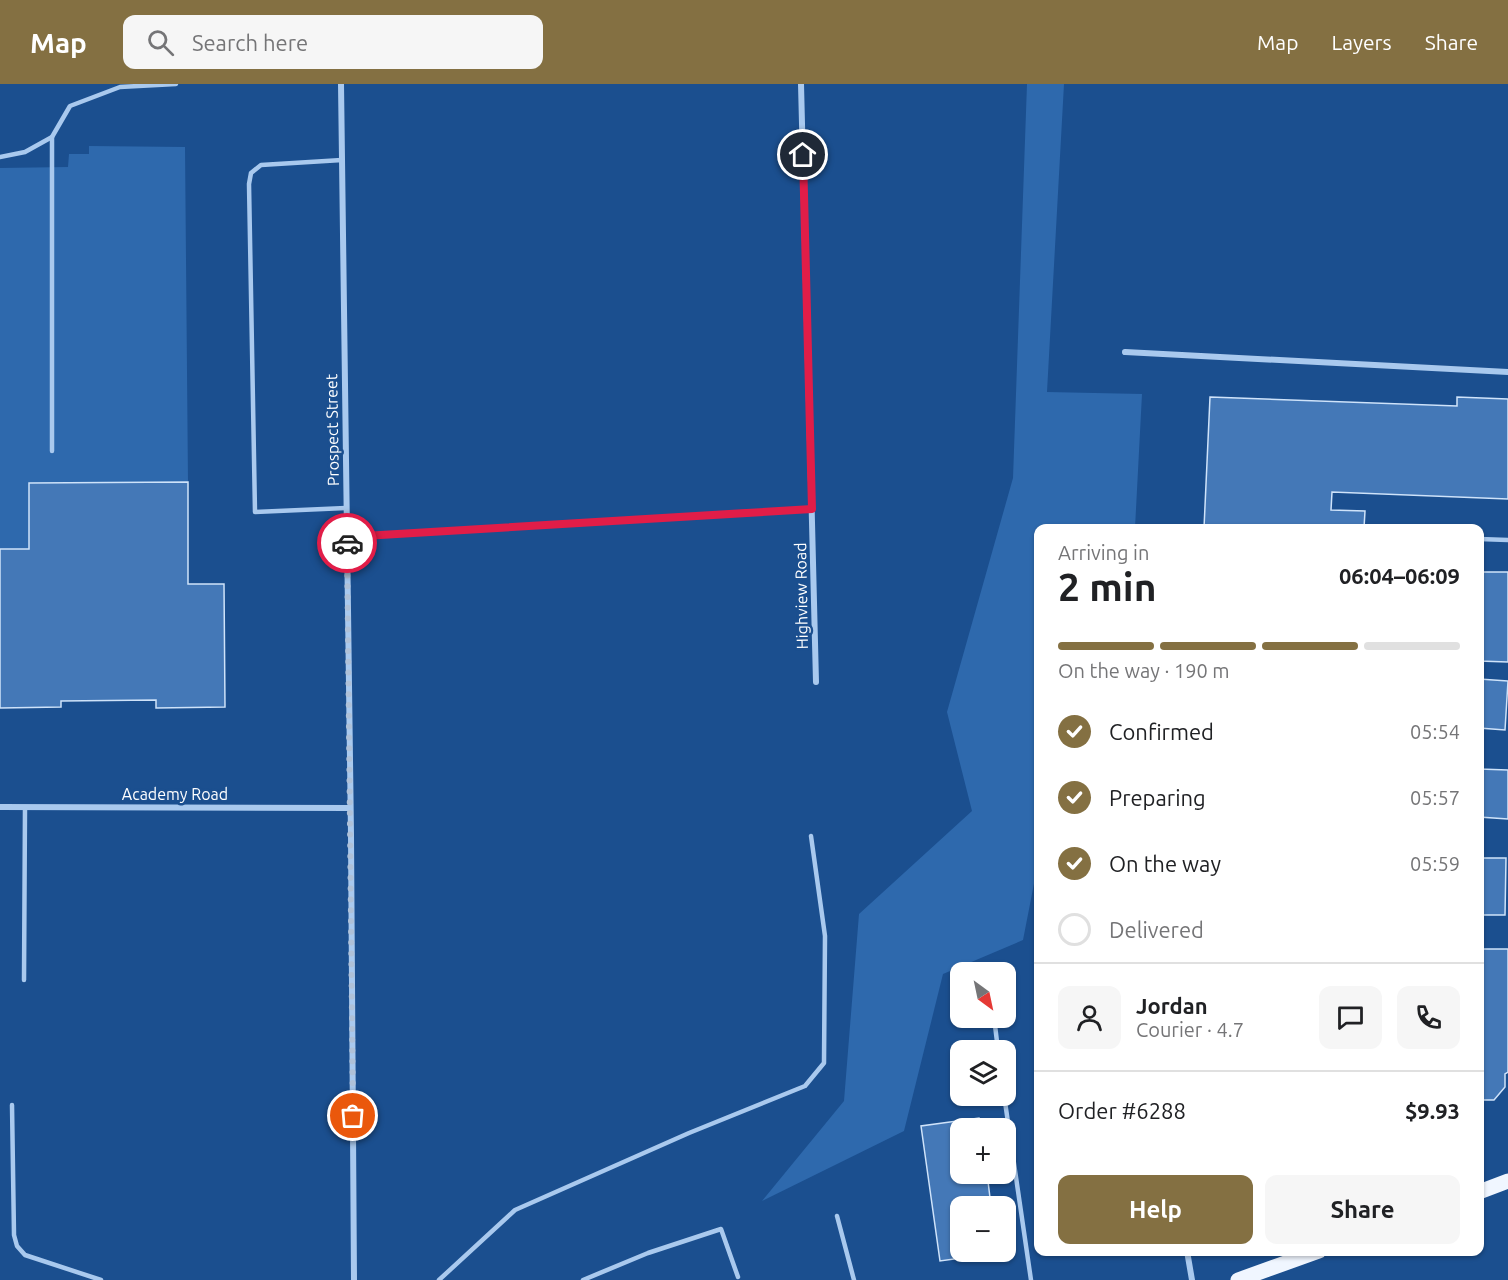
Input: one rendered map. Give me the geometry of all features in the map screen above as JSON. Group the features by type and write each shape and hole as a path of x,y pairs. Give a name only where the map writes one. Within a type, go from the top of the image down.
{"main road":[{"path":"1484,1190 1508,1180"},
{"path":"1238,1280 1305,1256"}],"street":[{"name":"Prospect Street","path":"341,84 354,1280"},
{"name":"Highview Road","path":"801,84 816,682"},
{"path":"1125,352 1508,372"},
{"path":"347,537 812,509"},
{"name":"Academy Road","path":"0,807 350,808"},
{"path":"1188,1256 1192,1280"}],"lane":[{"path":"52,451 52,137 70,106 120,87 176,84"},
{"path":"0,157 25,152 52,137"},
{"path":"342,160 261,165 251,172 249,184 255,512 346,508"},
{"path":"1484,538 1508,540"},
{"path":"24,980 25,807"},
{"path":"439,1280 515,1210 689,1133 806,1086 824,1063 825,936 811,836"},
{"path":"12,1105 14,1235 17,1246 25,1255 101,1280"},
{"path":"1007,1106 1031,1280"},
{"path":"837,1216 854,1280"},
{"path":"583,1280 648,1253 721,1229 738,1277"}],"shaded area":[{"path":"1027,84 1064,84 1047,392 1142,394 1135,524 1034,524 1034,884 1023,940 971,962 950,962 950,971 943,974 904,1131 762,1201 844,1101 859,914 972,811 947,712 1013,478"},
{"path":"89,146 185,147 188,482 29,483 29,549 0,549 0,168 68,167 69,154 89,154"}],"building":[{"path":"1210,397 1457,406 1457,397 1508,399 1508,499 1332,492 1331,510 1365,511 1364,524 1204,524"},
{"path":"188,482 188,584 224,584 225,707 156,708 156,700 61,701 61,707 0,708 0,549 29,549 29,483"},
{"path":"1484,572 1508,572 1508,662 1484,661"},
{"path":"1484,679 1508,681 1505,730 1484,728"},
{"path":"1484,769 1508,770 1508,819 1484,817"},
{"path":"1484,858 1506,858 1505,915 1484,915"},
{"path":"1484,949 1508,949 1508,1072 1505,1074 1505,1087 1494,1100 1484,1100"},
{"path":"950,1122 950,1184 988,1184 990,1196 950,1196 950,1260 940,1261 921,1126"}],"way so far":[{"path":"347,543 353,1116"}],"route":[{"path":"347,543 347,537 812,509 803,155"}]}
